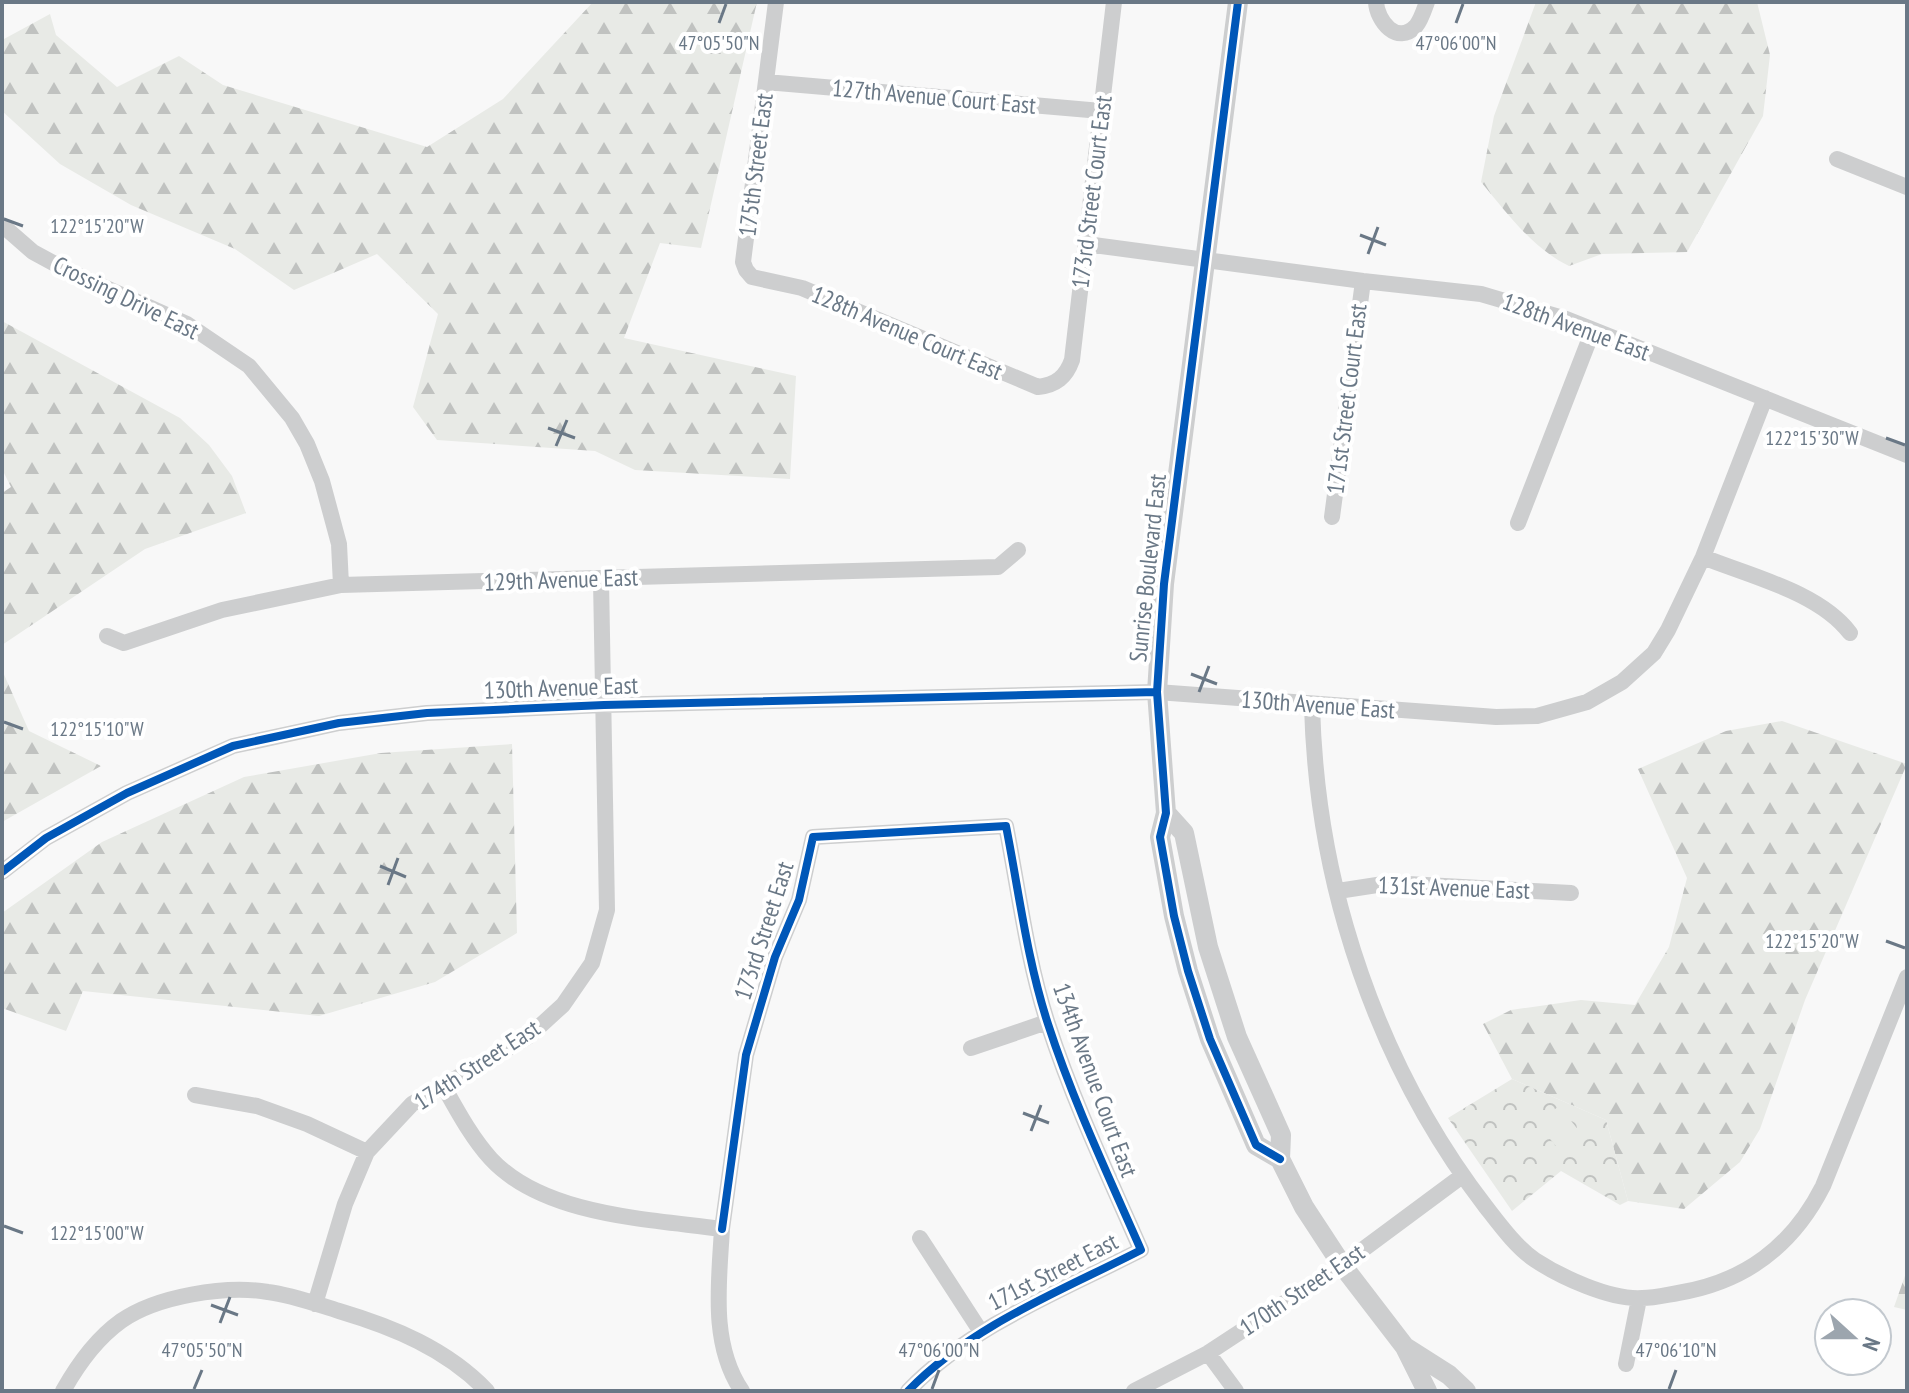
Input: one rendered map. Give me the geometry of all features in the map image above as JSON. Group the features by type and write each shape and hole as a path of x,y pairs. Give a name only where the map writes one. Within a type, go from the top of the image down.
{"street":[{"name":"175th Street East","path":"752,277 743,262 776,2"},
{"name":"173rd Street Court East","path":"1061,380 1072,360 1114,2"},
{"name":"Sunrise Boulevard East","path":"1238,2 1171,519 1157,692 1166,813 1160,837 1174,916 1210,1039 1256,1145 1280,1159 1304,1207 1342,1265 1405,1347"},
{"path":"1376,2 1377,15 1382,23 1399,33 1417,26 1427,2"},
{"name":"127th Avenue Court East","path":"766,82 1101,111"},
{"path":"1837,159 1907,187"},
{"name":"Crossing Drive East","path":"2,225 33,252 187,324 249,366 292,418 307,444 322,481 339,544 341,585"},
{"name":"128th Avenue East","path":"1086,244 1481,294 1514,302 1593,330 1907,455"},
{"name":"128th Avenue Court East","path":"752,277 802,288 1023,383 1038,387 1061,380"},
{"name":"171st Street Court East","path":"1332,517 1363,281"},
{"path":"1518,523 1593,330"},
{"name":"130th Avenue East","path":"2,872 46,838 127,793 233,746 339,723 427,713 604,705 1157,692 1312,706 1496,717 1537,716 1565,710 1610,690 1654,653 1703,557 1765,398"},
{"name":"129th Avenue East","path":"107,636 124,643 222,610 341,585 998,567 1018,550"},
{"path":"1703,557 1821,606 1839,619 1850,633"},
{"name":"174th Street East","path":"315,1304 345,1204 367,1152 412,1104 529,1036 563,1005 592,963 607,910 601,580"},
{"path":"1312,706 1316,776 1323,826 1357,963 1384,1031 1424,1114 1462,1176 1497,1221 1533,1259 1568,1278 1610,1293 1639,1299 1681,1293 1727,1279 1767,1258 1790,1236 1823,1186 1907,977"},
{"name":"134th Avenue Court East","path":"1006,826 1029,948 1047,1022 1091,1138 1141,1250"},
{"name":"173rd Street East","path":"722,1229 746,1055 775,957 799,900 813,837 1006,826"},
{"name":"131st Avenue East","path":"1338,891 1390,883 1571,893"},
{"path":"971,1048 1047,1022"},
{"path":"444,1087 473,1136 486,1152 522,1183 559,1201 615,1215 722,1229 718,1308 722,1342 742,1391"},
{"path":"195,1095 257,1106 307,1124 367,1152"},
{"name":"170th Street East","path":"1134,1391 1208,1353 1342,1265 1462,1176"},
{"path":"920,1238 981,1332"},
{"name":"171st Street East","path":"908,1391 981,1332 1141,1250"},
{"path":"63,1391 92,1347 123,1320 164,1302 225,1289 268,1291 382,1323 427,1344 487,1391"},
{"path":"1626,1364 1639,1299"},
{"path":"1405,1347 1427,1391"},
{"path":"1405,1347 1449,1375 1466,1391"},
{"path":"1208,1353 1236,1391"}],"green space":[{"path":"593,2 757,2 701,248 660,243 624,338 796,376 790,479 635,470 595,451 437,440 413,407 438,314 377,254 294,290 235,249 131,205 60,164 2,111 2,43 50,14 56,35 117,87 179,56 223,85 427,147 503,99"},
{"path":"1536,2 1757,2 1770,55 1763,116 1687,252 1602,254 1569,266 1532,240 1481,182 1494,116"},
{"path":"2,321 180,418 209,445 232,476 246,513 145,549 2,645 2,493 11,487 2,469"},
{"path":"2,670 29,731 101,766 2,822"},
{"path":"1782,721 1907,764 1805,1000 1760,1129 1740,1162 1684,1209 1628,1201 1606,1120 1512,1079 1483,1024 1511,1010 1581,1000 1635,1005 1669,947 1687,878 1638,769 1726,731"},
{"path":"512,744 517,933 435,982 319,1016 83,991 66,1031 2,1008 2,913 102,842 244,777 381,753"},
{"path":"1512,1079 1606,1120 1628,1201 1620,1205 1561,1171 1512,1211 1448,1118"},
{"path":"1559,1106 1580,1132 1559,1150 1537,1123"},
{"path":"1907,1270 1907,1310 1894,1307"}],"cycle path":[{"path":"1238,2 1164,584 1157,692 1166,813 1160,837 1174,916 1210,1039 1256,1145 1280,1159"},
{"path":"2,872 46,838 127,793 233,746 339,723 427,713 604,705 1157,692"},
{"path":"722,1229 746,1055 775,957 799,900 813,837 1006,826 1029,951 1048,1024 1080,1110 1141,1250 989,1328 960,1347 908,1391"}]}
